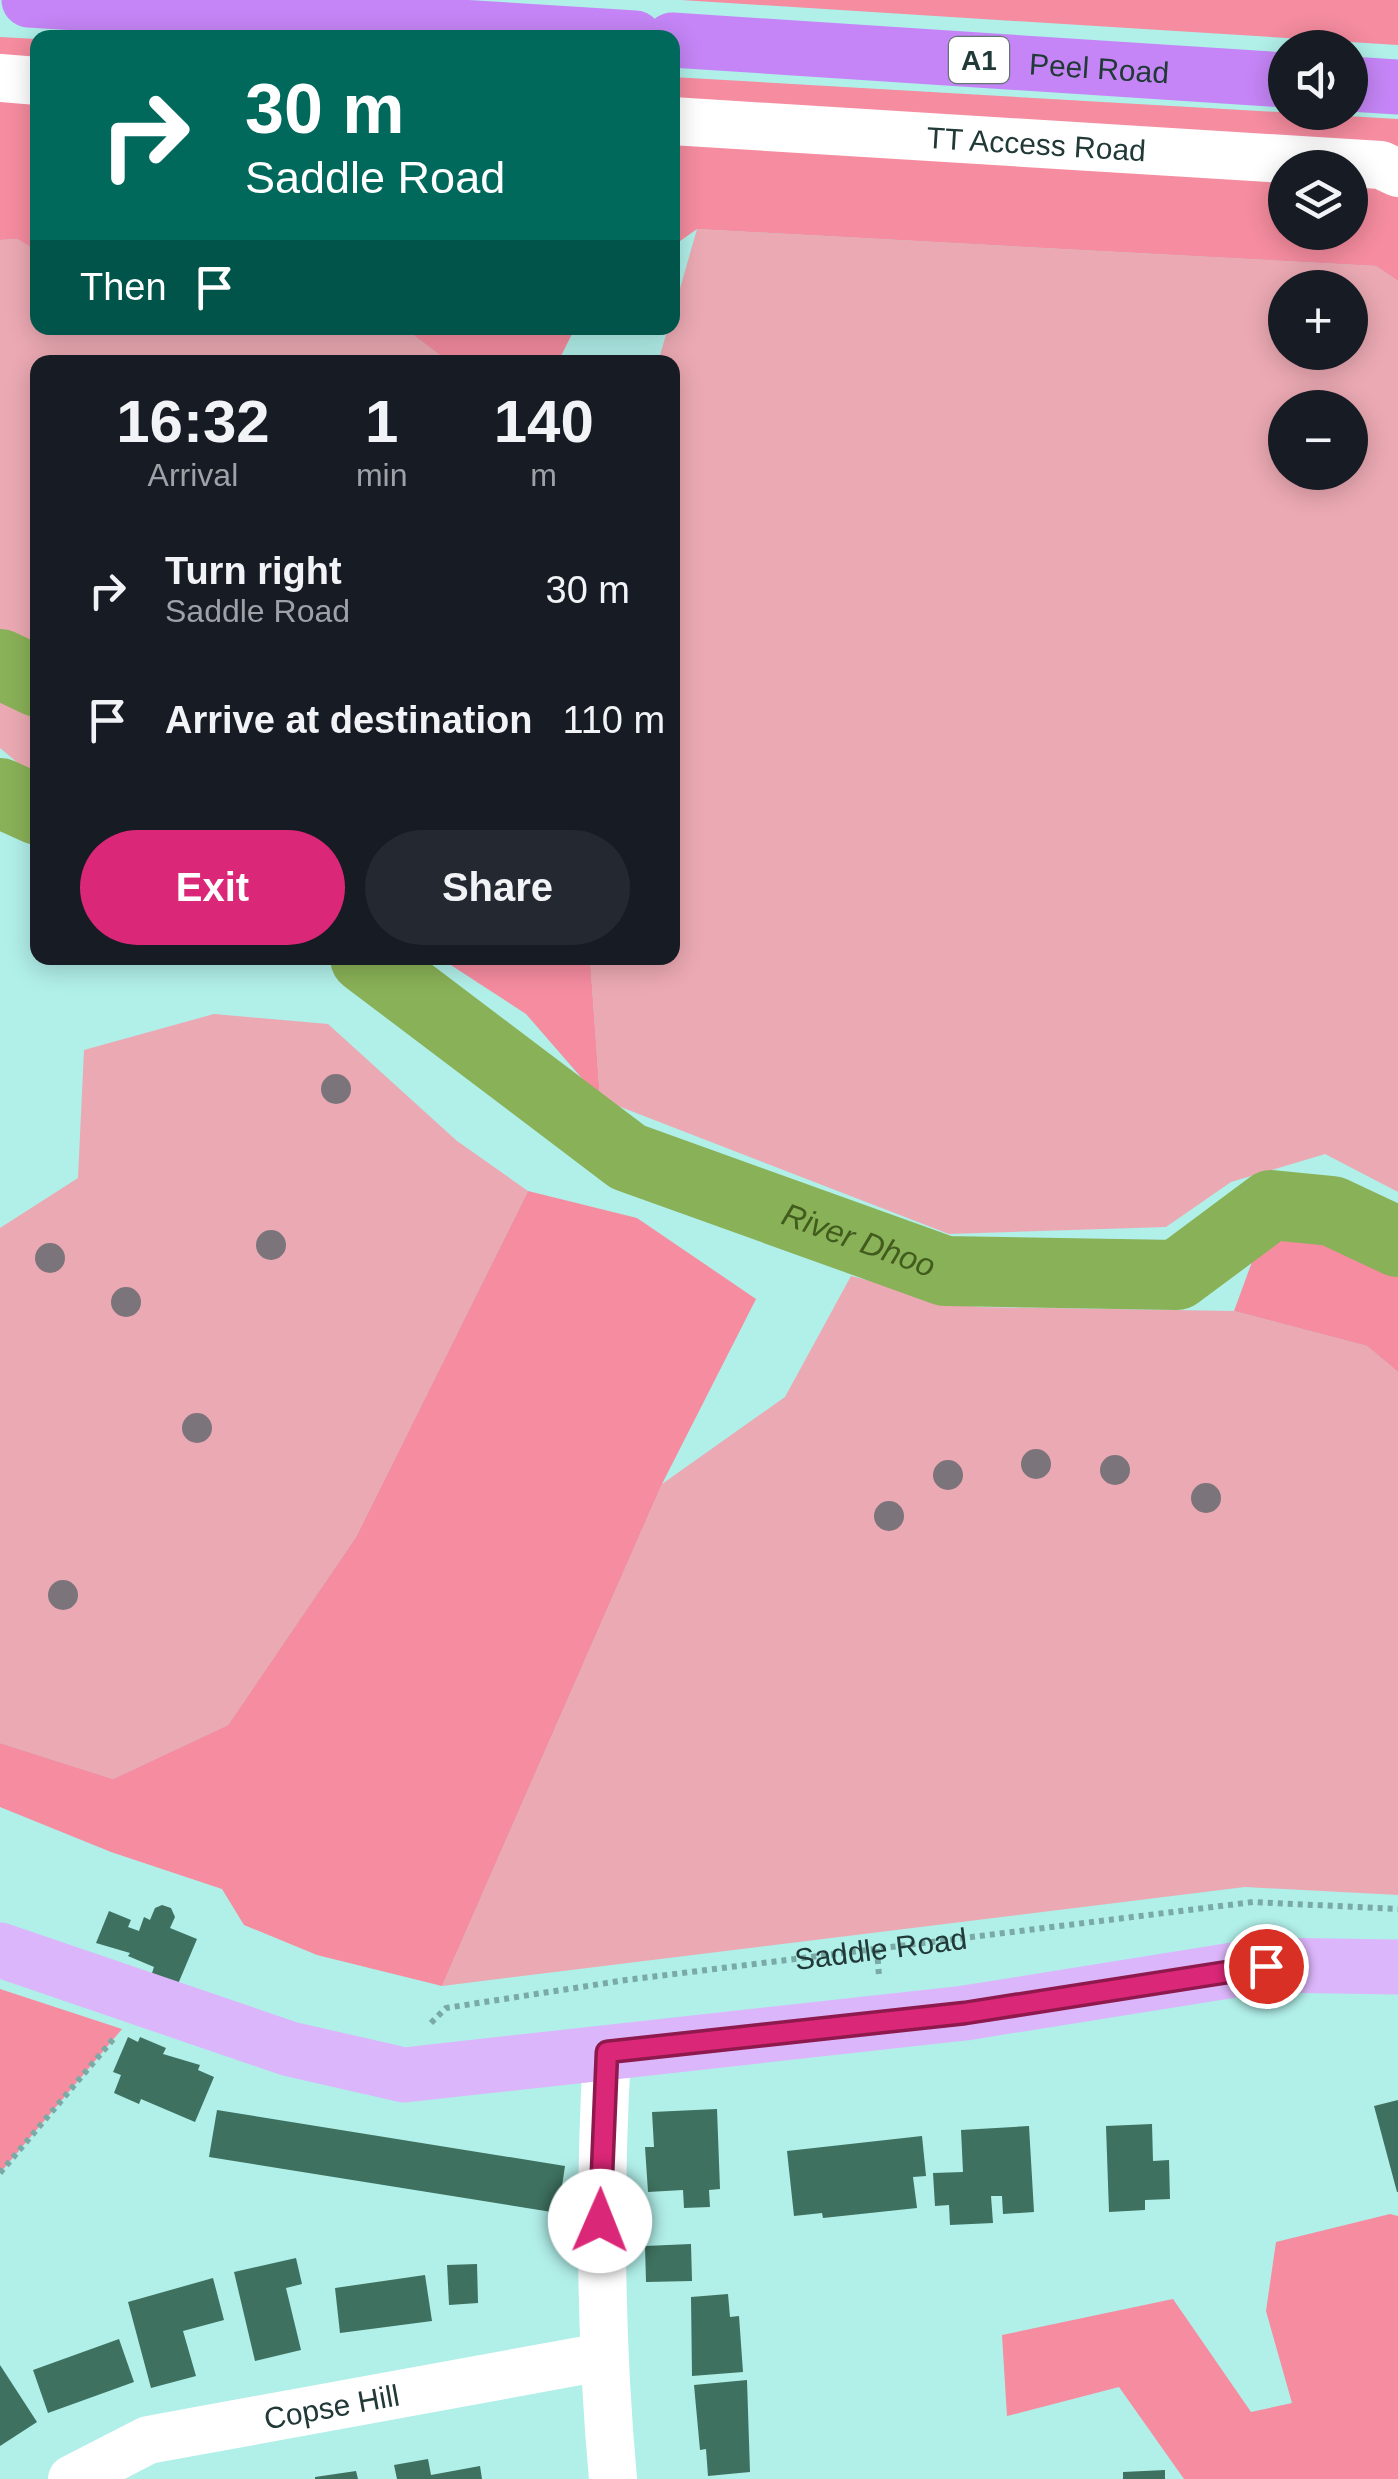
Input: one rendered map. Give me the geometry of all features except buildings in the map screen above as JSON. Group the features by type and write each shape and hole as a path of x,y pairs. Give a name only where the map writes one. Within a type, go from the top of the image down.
{"highway":[{"path":"29,0 507,30"},
{"name":"Peel Road","path":"680,41 1268,79"},
{"path":"1368,85 1398,87"}],"main road":[{"path":"0,1950 290,2049 404,2074 965,2013 1266,1966 1398,1967"}],"street":[{"path":"0,78 30,80"},
{"name":"TT Access Road","path":"680,121 1381,165 1398,173"},
{"path":"607,2052 600,2215 602,2357 613,2479"},
{"name":"Copse Hill","path":"72,2479 148,2440 602,2357"}],"path":[{"name":"Saddle Road","path":"404,2074 407,2047 446,2008 626,1980 1252,1902 1398,1909"},
{"path":"0,2173 122,2029"}],"shaded area":[{"path":"681,0 1398,0 1398,45 1368,43 1368,30 1268,30 1268,37"},
{"path":"0,37 30,39 30,247 17,239 0,240"},
{"path":"680,77 1268,111 1268,130 1368,130 1368,117 1398,119 1398,281 1376,266 697,229 680,241"},
{"path":"697,229 1376,266 1398,281 1398,1192 1325,1154 1231,1182 1166,1227 949,1234 600,1099 590,965 680,965 680,355 660,355 666,335 680,335 680,288"},
{"path":"17,239 30,247 30,335 413,335 440,355 30,355 30,658 0,643 0,240"},
{"path":"413,335 572,335 562,355 440,355"},
{"path":"0,680 30,693 30,773 0,748"},
{"path":"451,965 590,965 600,1099 526,1014"},
{"path":"214,1014 328,1024 457,1141 528,1191 356,1537 228,1725 113,1779 0,1743 0,1228 78,1178 84,1050"},
{"path":"528,1191 637,1218 756,1299 662,1484 442,1986 317,1955 244,1925 222,1889 111,1852 0,1807 0,1743 113,1779 228,1725 356,1537"},
{"path":"1291,1229 1338,1233 1398,1260 1398,1372 1367,1346 1234,1311 1256,1251"},
{"path":"851,1276 977,1307 1234,1311 1367,1346 1398,1372 1398,1895 1245,1887 442,1986 662,1484 785,1397"},
{"path":"0,1989 122,2029 0,2173"},
{"path":"1390,2214 1398,2216 1398,2479 1184,2479 1119,2387 1007,2416 1002,2335 1173,2299 1251,2412 1292,2403 1266,2311 1276,2242"}],"waterway":[{"name":"River Dhoo","path":"0,664 30,678"},
{"name":"River Dhoo","path":"0,793 30,806"},
{"name":"River Dhoo","path":"374,965 628,1157 945,1271 1177,1275 1271,1205 1332,1211 1398,1242"}],"route":[{"path":"600,2221 607,2052 965,2013 1266,1966"}]}
